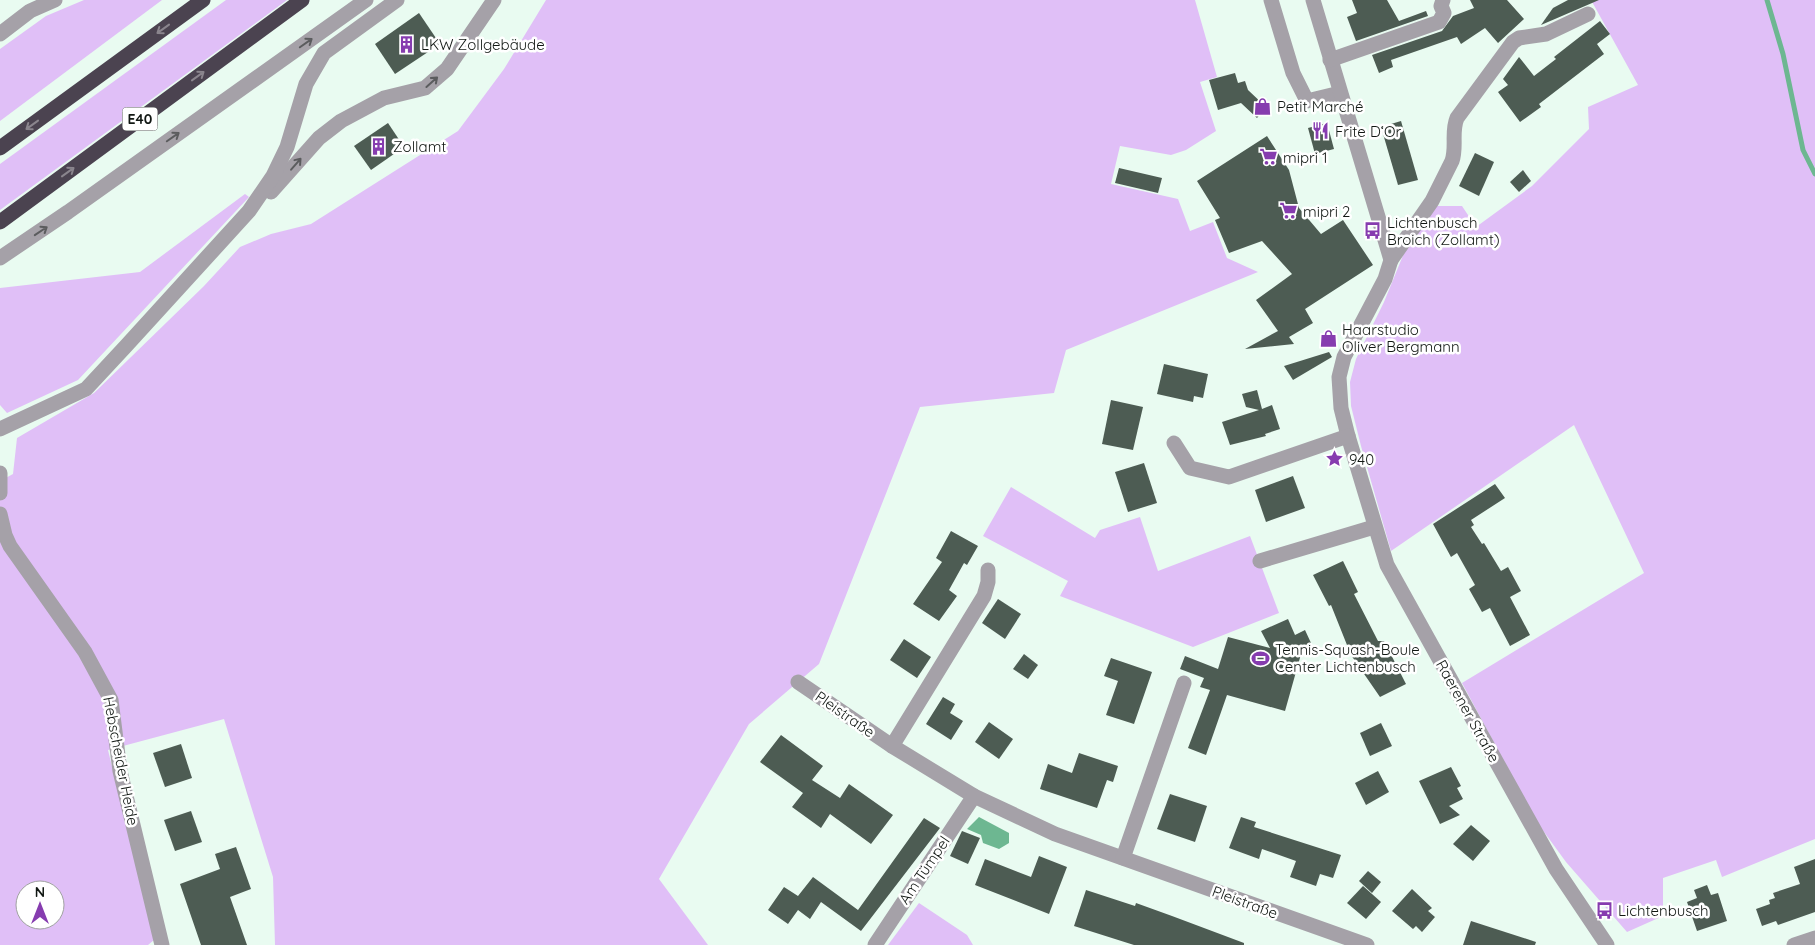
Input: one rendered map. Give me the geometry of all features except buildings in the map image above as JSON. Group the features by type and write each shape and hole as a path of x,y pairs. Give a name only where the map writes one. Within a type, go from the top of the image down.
{"highway":[{"path":"0,148 202,0"},
{"name":"E40","path":"0,222 302,0"}],"street":[{"path":"0,34 30,11 55,0"},
{"path":"0,258 68,212 366,0"},
{"path":"249,211 273,176 287,147 306,84 324,53 397,0"},
{"path":"0,429 86,389 249,211 274,189 319,138 341,121 384,98 425,88 447,69 494,0"},
{"path":"1271,0 1293,73 1307,101 1340,93"},
{"path":"1313,0 1392,260"},
{"path":"1330,60 1439,22 1444,13 1441,6 1443,0"},
{"name":"Raerener Straße","path":"1588,14 1546,34 1519,38 1513,42 1457,118 1454,124 1455,154 1452,161 1432,202 1392,260 1385,278 1344,357 1339,377 1341,408 1348,436 1387,565 1556,869 1607,945"},
{"path":"287,147 319,138"},
{"path":"1174,443 1190,468 1229,477 1348,436"},
{"path":"0,473 0,493"},
{"name":"Hebscheider Heide","path":"0,514 10,546 85,652 112,700 120,771 162,945"},
{"path":"1260,561 1374,527"},
{"name":"Pleistraße","path":"892,746 984,596 988,582 988,570"},
{"name":"Pleistraße","path":"798,682 892,746 974,796 1055,834 1367,945"},
{"path":"1124,858 1184,683"},
{"name":"Am Tümpel","path":"875,945 974,796"},
{"path":"1794,945 1815,938"}],"shaded area":[{"path":"84,0 162,0 0,121 0,49 46,16"},
{"path":"226,0 287,0 0,210 0,164"},
{"path":"546,0 1195,0 1217,77 1200,82 1216,131 1186,150 1171,155 1120,146 1111,184 1178,199 1190,231 1213,222 1227,258 1258,272 1066,350 1054,393 920,407 819,664 749,724 659,879 708,945 275,945 273,877 224,719 108,750 154,940 148,945 0,945 0,481 13,474 17,438 94,393 204,286 240,247 271,234 311,224 458,131 504,69"},
{"path":"1591,0 1815,0 1815,839 1722,877 1716,860 1663,878 1663,916 1627,932 1566,862 1536,821 1462,683 1644,573 1574,425 1391,551 1351,406 1350,382 1356,359 1384,302 1404,253 1434,206 1462,206 1476,227 1532,186 1589,129 1588,107 1638,85"},
{"path":"245,194 249,197 78,380 7,413 0,405 0,288 140,272"},
{"path":"1011,487 1095,538 1100,530 1140,517 1158,571 1250,536 1279,613 1193,647 1060,596 1068,581 983,536"},
{"path":"979,817 1009,833 1009,843 999,849 983,843 981,835 967,829"},
{"path":"919,903 967,935 973,945 888,945"}],"waterway":[{"path":"1767,0 1783,54 1803,150 1815,174"}],"place":[{"name":"LKW Zollgebäude","path":"407,44"},
{"name":"Petit Marché","path":"1263,106"},
{"name":"Frite D‘Or","path":"1321,131"},
{"name":"Zollamt","path":"379,146"},
{"name":"mipri 1","path":"1269,157"},
{"name":"mipri 2","path":"1289,211"},
{"name":"Lichtenbusch Broich (Zollamt)","path":"1373,231"},
{"name":"Haarstudio Oliver Bergmann","path":"1328,338"},
{"name":"940","path":"1335,459"},
{"name":"Tennis-Squash-Boule Center Lichtenbusch","path":"1261,658"},
{"name":"Lichtenbusch","path":"1604,910"}]}
